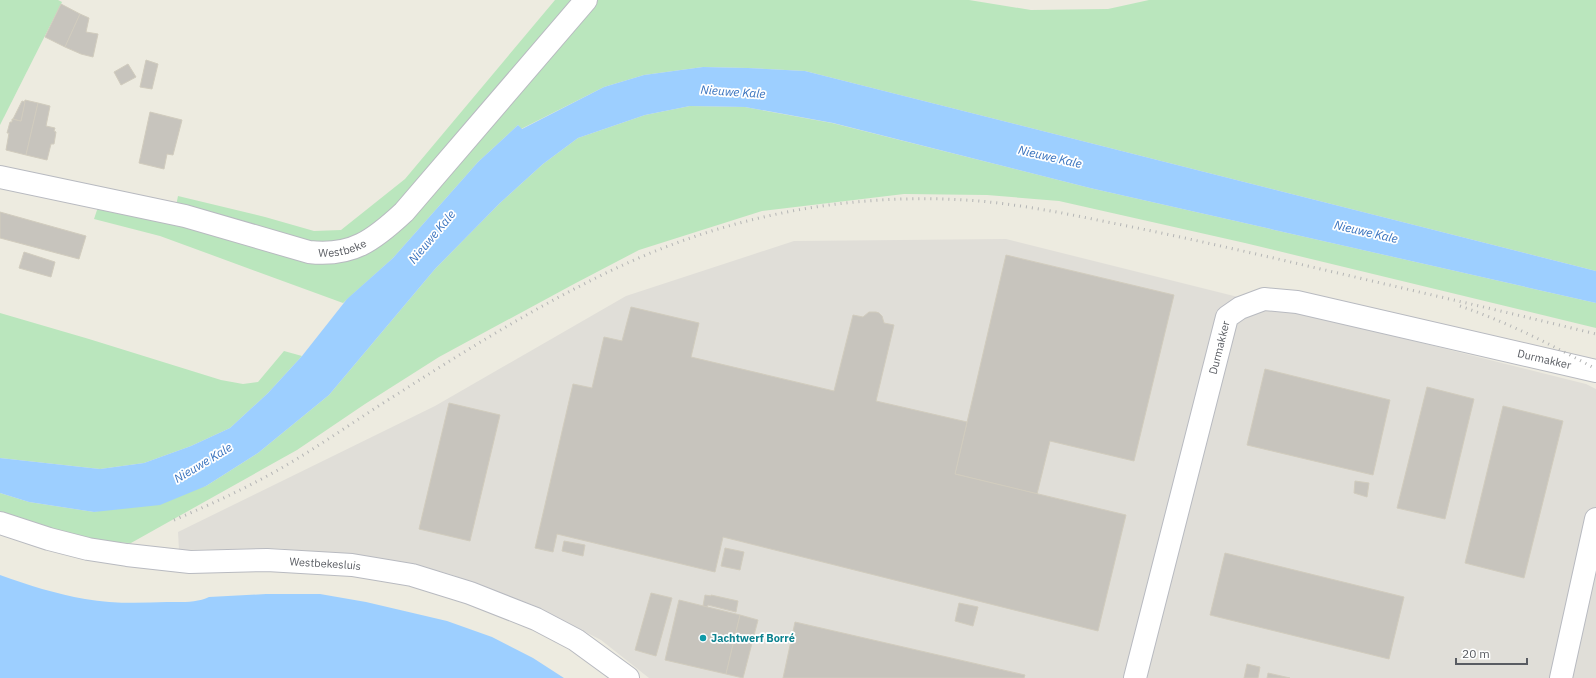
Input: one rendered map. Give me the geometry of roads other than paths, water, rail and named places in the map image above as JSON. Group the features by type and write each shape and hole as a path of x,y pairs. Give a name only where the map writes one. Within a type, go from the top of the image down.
{"street":[{"name":"Westbeke","path":"0,176 185,216 309,252 322,254 347,251 383,232 404,212 586,0"},
{"name":"Durmakker","path":"1135,678 1227,317 1240,308 1264,299 1297,302 1596,371"},
{"path":"1561,678 1596,519"},
{"name":"Westbekesluis","path":"0,524 82,547 127,555 190,562 267,560 352,564 412,575 470,593 536,619 576,640 628,678"}],"water":[{"name":"Nieuwe Kale","path":"703,67 805,71 1596,271 1596,303 1090,188 833,123 745,107 690,106 645,115 578,138 543,164 500,203 435,269 329,395 258,453 206,486 160,505 94,512 29,502 0,493 0,458 100,469 144,463 191,446 230,428 268,393 302,356 347,299 393,258 478,162 518,125 522,129 604,87 644,75"},
{"path":"0,575 53,592 105,602 183,602 209,597 266,594 320,594 366,602 447,621 492,637 533,658 564,678 0,678"}],"railway":[{"path":"174,520 262,479 290,463 509,325 565,294 623,265 665,247 708,232 797,210 842,203 933,199 979,201 1075,215 1235,249 1596,334"},
{"path":"1460,306 1478,312 1529,334 1596,369"}],"place":[{"name":"Jachtwerf Borré","path":"703,638"}]}
